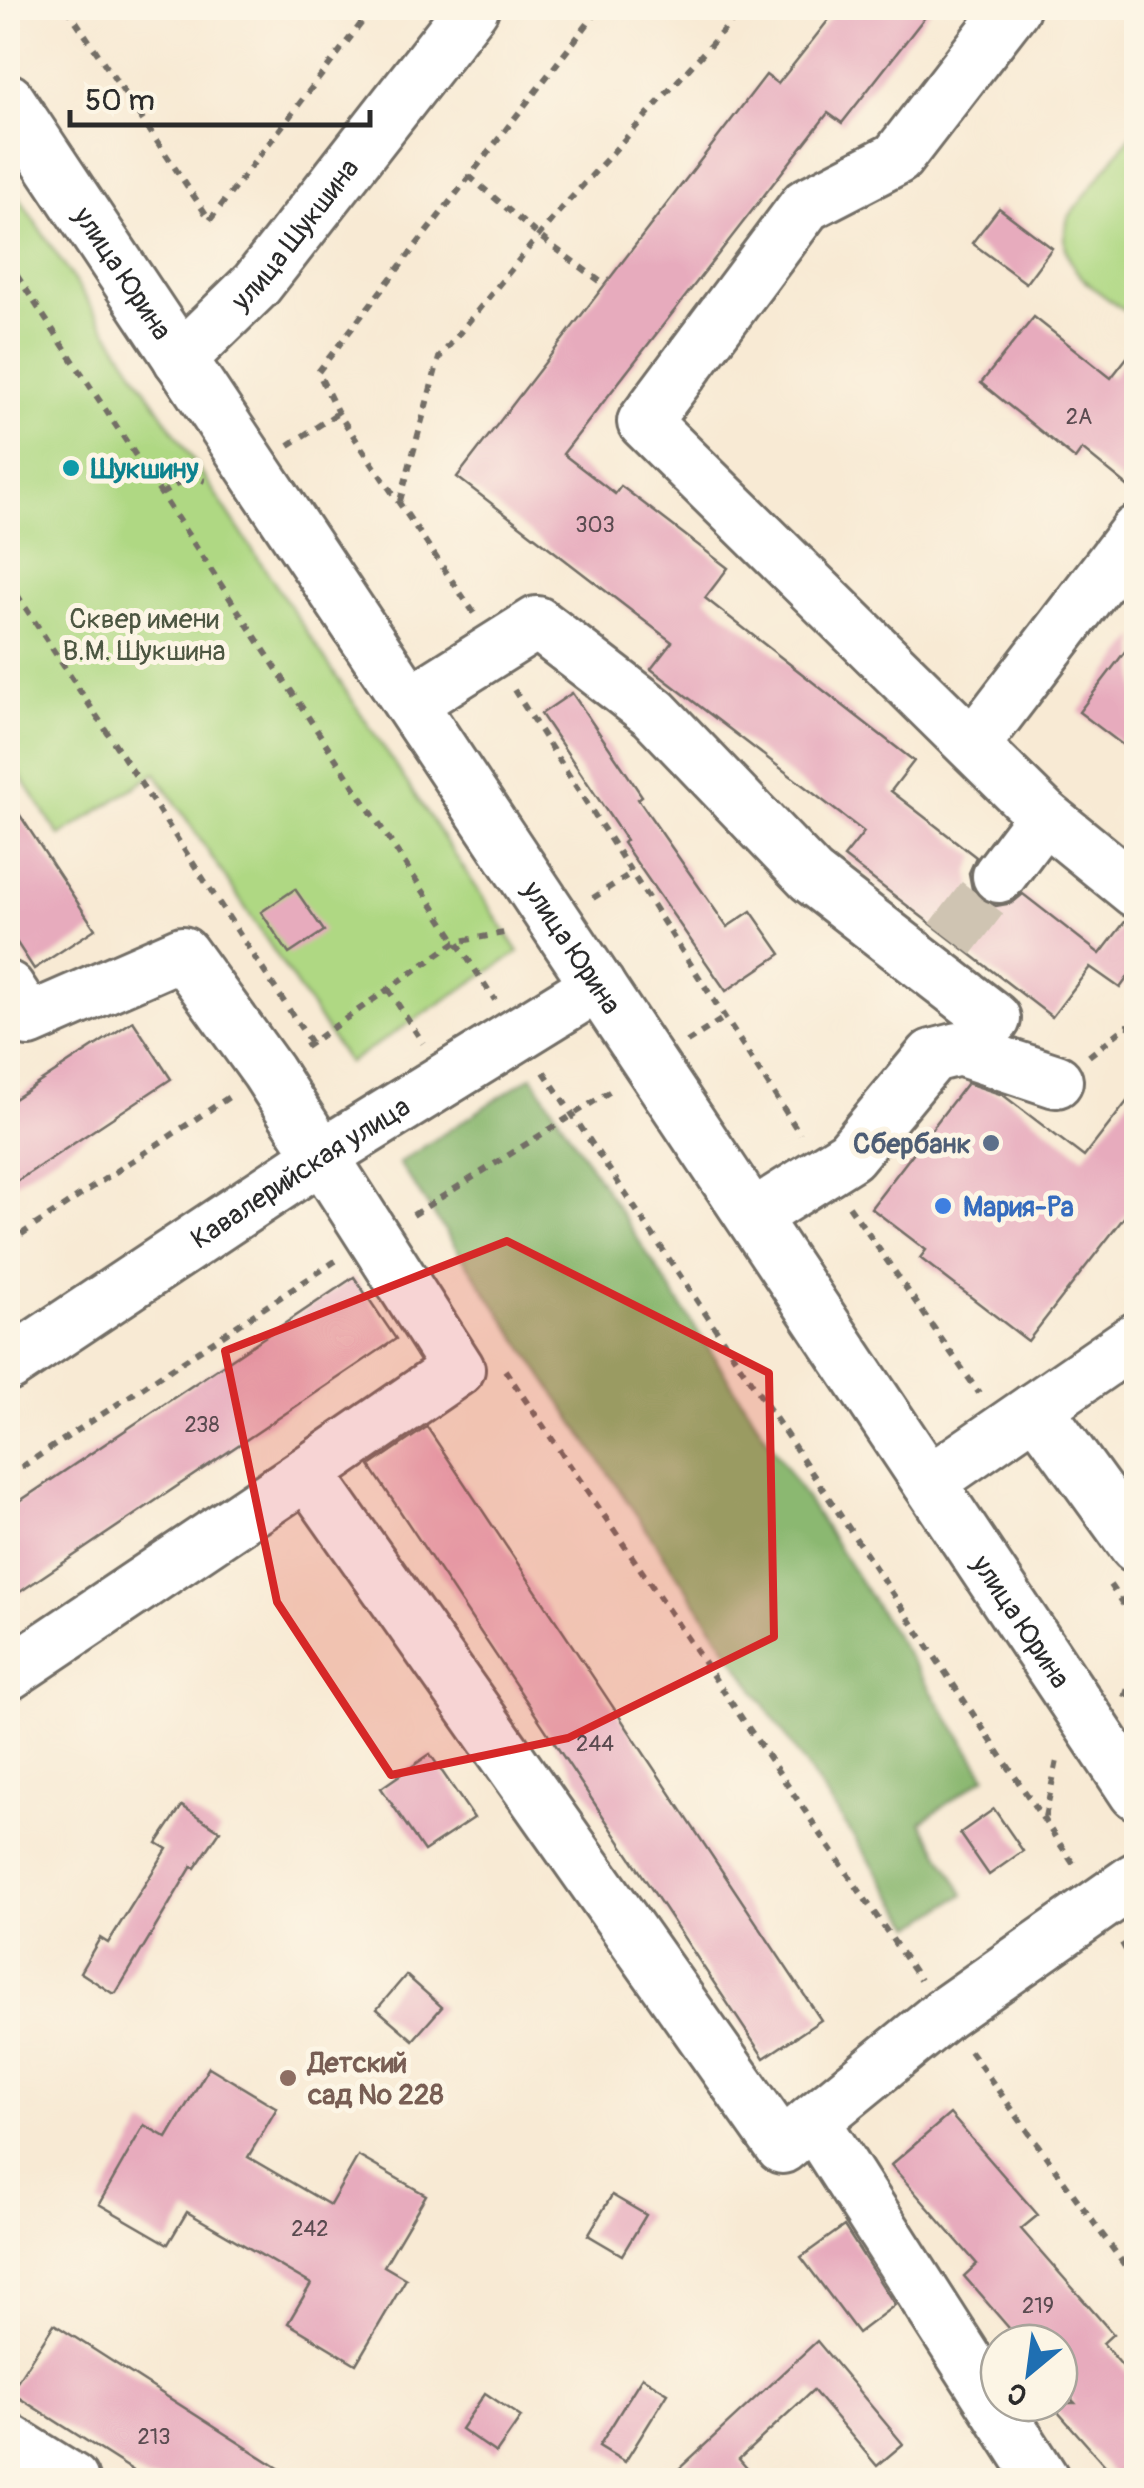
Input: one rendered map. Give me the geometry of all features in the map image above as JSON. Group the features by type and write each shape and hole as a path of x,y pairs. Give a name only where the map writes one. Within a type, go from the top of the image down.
{"street":[{"name":"улица Шукшина","path":"180,359 256,284 472,8"},
{"path":"1013,8 898,158 806,205 644,422 1044,816 1136,891"},
{"name":"улица Юрина","path":"8,100 1136,1794"},
{"path":"973,745 1136,532"},
{"path":"410,703 537,622 654,713 812,877 940,954 994,1018"},
{"path":"999,876 1044,816"},
{"path":"8,1674 458,1369 268,1072 182,953 15,1014"},
{"name":"Кавалерийская улица","path":"8,1365 323,1155 598,985"},
{"path":"753,1216 850,1154 932,1056 959,1050 1056,1081"},
{"path":"929,1482 1136,1340"},
{"path":"1020,1419 1120,1560"},
{"path":"307,1474 782,2148 944,2014 1118,1892"},
{"path":"813,2120 1044,2480"},
{"path":"8,2440 72,2480"}],"path":[{"path":"68,8 210,220 373,8"},
{"path":"600,8 318,372 338,413 480,622 490,652 630,874 823,1169 1020,1419"},
{"path":"399,502 439,358 539,236 744,8"},
{"path":"469,176 604,285"},
{"path":"8,262 456,942 1034,1802 1118,1892 1136,1968"},
{"path":"288,445 338,413"},
{"path":"162,494 192,475 219,488"},
{"path":"8,581 311,1043"},
{"path":"8,1244 456,942 556,923 630,874"},
{"path":"388,989 423,1043 410,1051"},
{"path":"1056,1081 1127,1026 1136,1026"},
{"path":"494,1355 944,2014 1136,2281"},
{"path":"1120,1560 1136,1623"}],"highlighted area":[{"path":"507,1241 769,1373 774,1637 568,1738 391,1775 277,1602 225,1351"}],"green space":[{"path":"1136,129 1136,319 1082,278 1067,252 1065,236 1068,218"},
{"name":"Сквер имени В.М. Шукшина","path":"8,181 519,952 348,1063 156,773 60,836 8,757"},
{"path":"532,1076 986,1776 921,1822 964,1894 914,1926 399,1163"}],"building":[{"path":"838,8 932,8 842,123 828,113 563,454 615,494 621,486 728,568 705,598 914,761 891,791 976,857 969,873 972,889 980,899 996,906 1012,903 1023,894 1100,954 1127,919 1136,920 1136,966 1120,988 1090,967 1052,1017 844,857 864,832 651,669 672,642 457,477 766,75 778,84"},
{"path":"999,208 1052,248 1026,283 972,243"},
{"path":"1034,317 1111,378 1136,346 1136,493 1082,449 1075,459 981,383"},
{"path":"1136,637 1136,755 1079,712"},
{"path":"572,693 642,796 638,799 727,927 751,911 781,954 726,991 623,843 626,840 541,714"},
{"path":"8,797 95,929 34,969 8,929"},
{"path":"295,889 324,931 289,954 261,912"},
{"path":"133,1021 171,1079 8,1187 8,1103"},
{"path":"967,1083 1003,1095 1084,1157 1136,1090 1136,1202 1028,1341 920,1258 926,1250 871,1208"},
{"path":"354,1277 396,1339 8,1600 8,1509"},
{"path":"427,1427 821,2020 764,2058 370,1466"},
{"path":"430,1754 474,1818 424,1851 381,1788"},
{"path":"182,1806 220,1831 195,1868 192,1866 116,1993 112,1993 80,1972 100,1938 108,1943 167,1849 157,1843"},
{"path":"994,1809 1023,1851 989,1875 960,1833"},
{"path":"406,1975 442,2007 413,2040 377,2009"},
{"path":"209,2067 277,2108 248,2157 330,2205 358,2156 426,2195 384,2266 406,2279 356,2364 288,2323 311,2284 187,2212 168,2244 99,2204 144,2125 167,2138"},
{"path":"950,2114 1038,2215 1021,2229 1113,2334 1103,2343 1136,2382 1136,2480 1118,2480 1068,2423 1079,2423 1079,2323 1005,2323 964,2276 977,2264 891,2165"},
{"path":"612,2195 646,2215 622,2255 588,2235"},
{"path":"844,2226 895,2305 858,2333 801,2257"},
{"path":"54,2324 297,2480 148,2480 10,2392"},
{"path":"817,2341 903,2444 877,2466 813,2390 739,2459 757,2480 667,2480"},
{"path":"642,2377 668,2393 625,2462 599,2446"},
{"path":"485,2393 521,2417 496,2453 461,2429"}],"tunnel":[{"path":"951,939 999,876"}],"place":[{"name":"Шукшину","path":"71,468"},
{"name":"Сбербанк","path":"991,1143"},
{"name":"Мария-Ра","path":"943,1206"},
{"name":"Детский сад № 228","path":"288,2078"}]}
